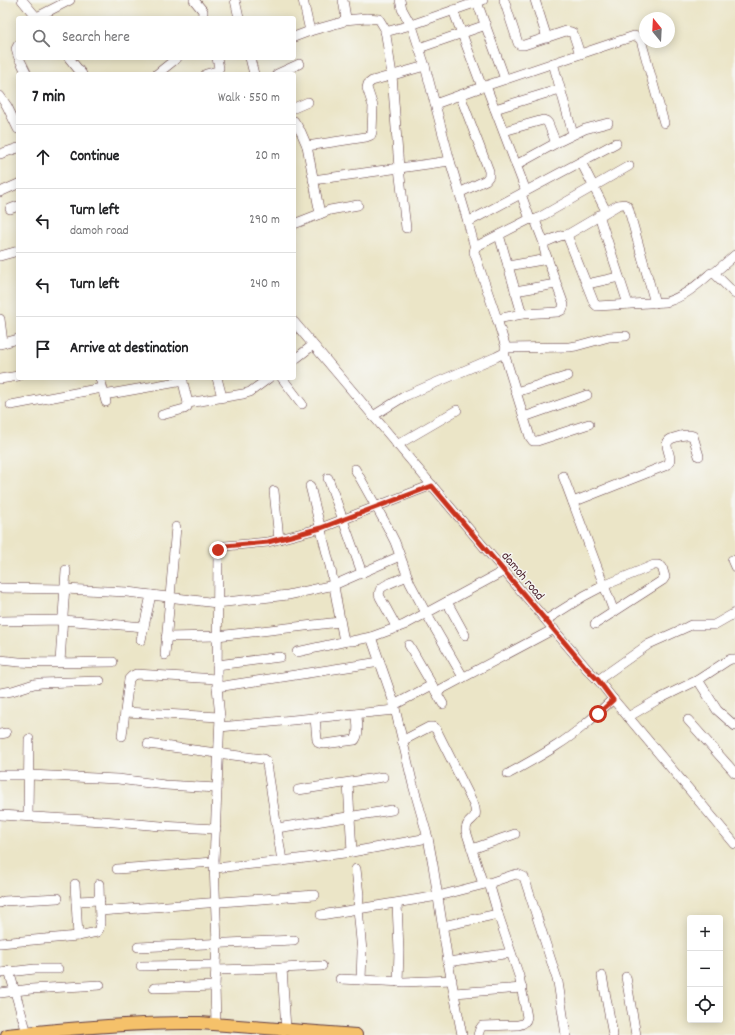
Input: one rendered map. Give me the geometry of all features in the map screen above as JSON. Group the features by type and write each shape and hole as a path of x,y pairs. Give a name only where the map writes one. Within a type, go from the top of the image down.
{"main road":[{"path":"7,1035 116,1025 182,1023 216,1024 356,1035"},
{"path":"67,1035 181,1030 270,1035"}],"street":[{"path":"22,0 35,16"},
{"path":"41,16 70,0"},
{"path":"194,0 203,11 202,16"},
{"path":"235,0 238,16"},
{"path":"303,0 310,31"},
{"path":"343,0 346,18 344,20"},
{"path":"400,0 404,14 411,24 425,66 475,248 474,252 497,319 530,438 533,441 537,441 589,424"},
{"path":"504,0 518,43 520,45 566,31 573,33 580,54"},
{"path":"535,0 547,38"},
{"path":"385,32 480,1 486,25 505,79"},
{"path":"453,10 504,131 533,219 544,242 544,248 564,304 564,308 558,312 522,314 497,319"},
{"path":"296,36 342,22 344,20 367,18 379,20 385,29 392,75 399,168 406,228"},
{"path":"419,48 486,25"},
{"path":"435,104 634,36 641,40 664,123"},
{"path":"20,60 26,72"},
{"path":"71,60 80,72"},
{"path":"160,72 174,60"},
{"path":"213,72 217,71 219,68 217,60"},
{"path":"250,60 254,72"},
{"path":"553,63 573,134"},
{"path":"281,72 299,64"},
{"path":"307,146 371,135 374,112 367,88 368,84 372,81 425,66"},
{"path":"495,110 560,89"},
{"path":"459,193 486,180 489,176 489,171 460,95"},
{"path":"0,96 7,106 16,125"},
{"path":"296,107 308,102"},
{"path":"504,131 543,120 548,122 556,143"},
{"path":"516,164 573,134 608,123"},
{"path":"296,125 307,146 320,214"},
{"path":"468,222 616,143"},
{"path":"0,154 16,149"},
{"path":"313,180 450,161"},
{"path":"581,162 594,186 603,213 619,277 628,304"},
{"path":"475,248 533,219 629,166"},
{"path":"0,192 16,185"},
{"path":"544,242 563,234 566,235 618,204 626,205 628,207 655,303"},
{"path":"296,223 330,210 358,205"},
{"path":"499,235 522,314"},
{"path":"566,235 594,303 597,306 671,301 693,289 735,255"},
{"path":"0,256 16,252"},
{"path":"508,266 548,259"},
{"path":"714,273 735,294"},
{"path":"586,284 619,277"},
{"path":"515,291 556,284"},
{"path":"0,319 1,344 16,340"},
{"name":"damoh road","path":"296,324 587,669 598,680 610,702 628,717 731,832 735,844"},
{"path":"373,416 405,396 496,357 505,350 569,347 608,337 626,336"},
{"path":"296,358 314,345"},
{"path":"0,379 16,376"},
{"path":"516,392 568,376"},
{"path":"100,380 104,395"},
{"path":"11,405 104,395 183,380 188,403 187,407 162,415"},
{"path":"218,380 222,397"},
{"path":"188,403 250,392 266,380"},
{"path":"284,380 302,404"},
{"path":"524,417 587,395"},
{"path":"398,445 457,410"},
{"path":"573,502 667,466 671,460 667,442 686,434 693,436 699,456"},
{"path":"355,469 388,526 410,583 463,678"},
{"path":"563,476 614,612"},
{"path":"328,478 362,573"},
{"path":"310,486 334,585 344,639 347,641"},
{"path":"216,1024 215,986 217,944 214,865 220,727 217,683 218,550 220,547 225,546 268,542 321,528 432,486"},
{"path":"274,491 279,539"},
{"path":"165,655 176,527"},
{"path":"0,588 127,592 217,603 288,595 334,585 400,556"},
{"path":"546,620 603,586 654,565 662,567 665,577 664,580 595,624"},
{"path":"60,662 66,570"},
{"path":"297,652 371,637 397,628 504,571"},
{"path":"397,628 380,597 379,592 384,586 407,576"},
{"path":"141,640 150,595"},
{"path":"447,602 465,635"},
{"path":"598,680 649,644 692,625 714,625 735,613"},
{"path":"0,621 62,620 144,627"},
{"path":"166,637 217,636 340,622"},
{"path":"220,727 357,714 394,708 434,689 463,678 554,629"},
{"path":"371,637 394,708 428,838 448,962 462,1035"},
{"path":"409,646 443,704"},
{"path":"217,665 280,657"},
{"path":"628,717 698,680 727,661 735,659"},
{"path":"0,660 18,662 113,662"},
{"path":"122,736 129,679 136,674 217,683 380,662"},
{"path":"698,680 717,710 735,726"},
{"path":"0,693 41,683 100,682"},
{"path":"508,774 555,747 574,734 610,702"},
{"path":"125,712 220,717"},
{"path":"315,718 317,740 319,743 324,744 355,740 358,732 357,714"},
{"path":"688,720 735,773"},
{"path":"402,741 429,727 436,729 474,805 476,815 466,825 466,831 498,914 522,988 527,1017 526,1022 518,1025 482,1026 478,1035"},
{"path":"28,816 29,739"},
{"path":"148,744 263,759 266,761 282,861"},
{"path":"0,775 118,779 165,785 217,788"},
{"path":"298,790 383,777"},
{"path":"348,783 352,852"},
{"path":"277,828 392,810"},
{"path":"0,815 216,829"},
{"path":"472,849 515,834"},
{"path":"117,869 282,861 352,852 428,838"},
{"path":"356,870 362,951 361,980"},
{"path":"321,915 438,896 517,874 524,877 558,982 566,1035"},
{"path":"75,884 78,936"},
{"path":"0,933 0,943 78,936 97,932 100,924 99,884"},
{"path":"100,911 315,895"},
{"path":"0,903 4,901 58,898"},
{"path":"76,901 100,900"},
{"path":"397,903 399,950 398,982"},
{"path":"442,926 498,914"},
{"path":"138,947 294,940"},
{"path":"448,962 511,954"},
{"path":"141,966 282,968 322,966"},
{"path":"282,968 286,1029"},
{"path":"27,1033 15,991 5,972 35,969 58,969"},
{"path":"602,976 613,1035"},
{"path":"626,977 636,1035"},
{"path":"340,979 398,982 452,980"},
{"path":"0,993 31,989 100,985"},
{"path":"154,988 215,986"},
{"path":"454,993 522,988"}],"route":[{"path":"218,550 220,547 225,546 268,542 321,528 432,486 587,669 598,680 613,700 598,714"}]}
